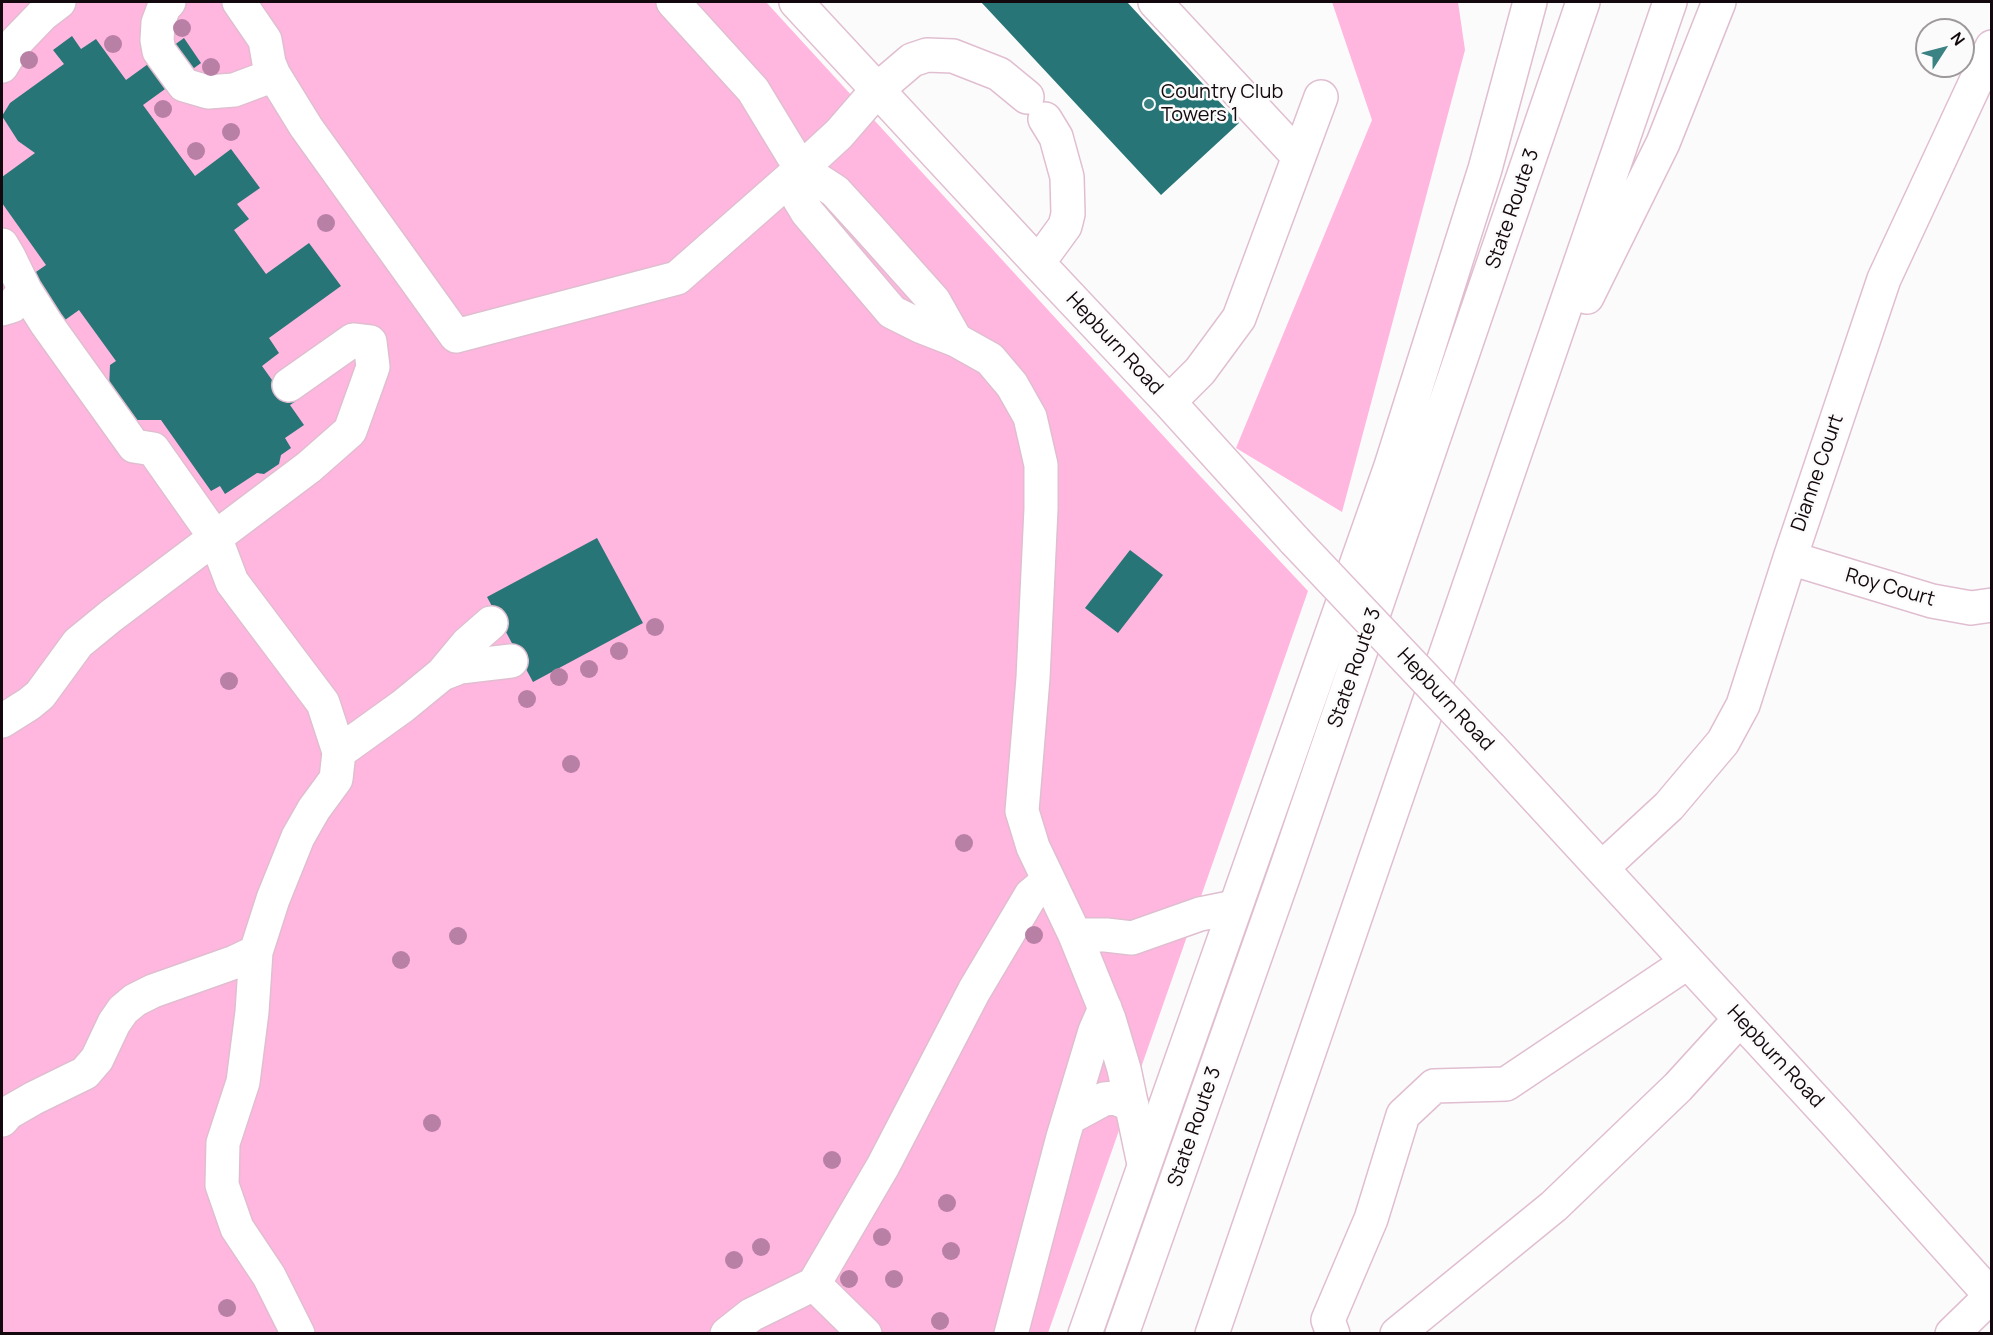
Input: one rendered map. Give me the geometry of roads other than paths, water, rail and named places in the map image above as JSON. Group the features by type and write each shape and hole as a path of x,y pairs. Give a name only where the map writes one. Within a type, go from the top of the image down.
{"main road":[{"path":"2,66 16,42 58,2"},
{"path":"169,2 164,7 158,23 157,40 159,51 184,85 208,92 234,90 274,75"},
{"path":"239,2 265,40 269,63 274,75 306,127 456,336 677,278 839,134 878,89 912,60 927,55 953,56 999,74 1036,108 1056,137 1067,177 1068,214 1065,226 1038,263"},
{"path":"674,2 812,159 835,192 934,301 956,340"},
{"name":"Hepburn Road","path":"796,2 1689,962 1991,1297"},
{"path":"1155,2 1298,156"},
{"path":"1085,1334 1394,454 1485,169 1530,2"},
{"name":"State Route 3","path":"1122,1334 1285,872 1583,2"},
{"path":"1212,1334 1670,2"},
{"path":"1526,419 1663,143 1719,2"},
{"name":"Dianne Court","path":"1602,868 1669,806 1723,742 1743,705 1884,279 1992,47"},
{"path":"1169,402 1200,371 1239,318 1321,96"},
{"path":"812,159 798,197 807,212 892,312 956,340 990,359 1012,385 1030,417 1041,465 1041,509 1033,678 1022,811 1033,847 1075,935 1105,1008 1124,1069 1144,1164"},
{"path":"812,159 899,237 916,281"},
{"path":"2,245 9,257 13,300 46,323 134,446 153,449 215,537 232,582 323,703 339,752 336,779 314,809 298,837 273,898 256,952 252,1012 243,1082 223,1143 222,1185 237,1228 268,1276 297,1334"},
{"path":"860,274 887,249"},
{"path":"2,721 40,695 78,643 309,467 350,431 373,367 370,342 353,339 290,386"},
{"name":"Roy Court","path":"1790,558 1932,601 1971,608 1992,605"},
{"path":"339,752 442,674 466,644 491,623"},
{"path":"442,674 460,667 511,661"},
{"path":"727,1334 751,1315 814,1284 883,1166 974,991 1031,895 1048,881"},
{"path":"1075,935 1131,938 1200,914 1235,907"},
{"path":"2,1120 9,1113 34,1098 85,1073 98,1059 114,1023 123,1010 135,1000 256,952"},
{"path":"1333,1334 1328,1320 1371,1219 1402,1115 1434,1086 1506,1084 1689,962"},
{"path":"1011,1334 1069,1118 1095,1031 1105,1008"},
{"path":"1397,1334 1554,1206 1678,1087 1740,1018"},
{"path":"1069,1118 1104,1099 1115,1098 1132,1105"},
{"path":"814,1284 865,1334"},
{"path":"1952,1334 1991,1297"}],"place":[{"name":"Country Club Towers 1","path":"1149,104"}]}
